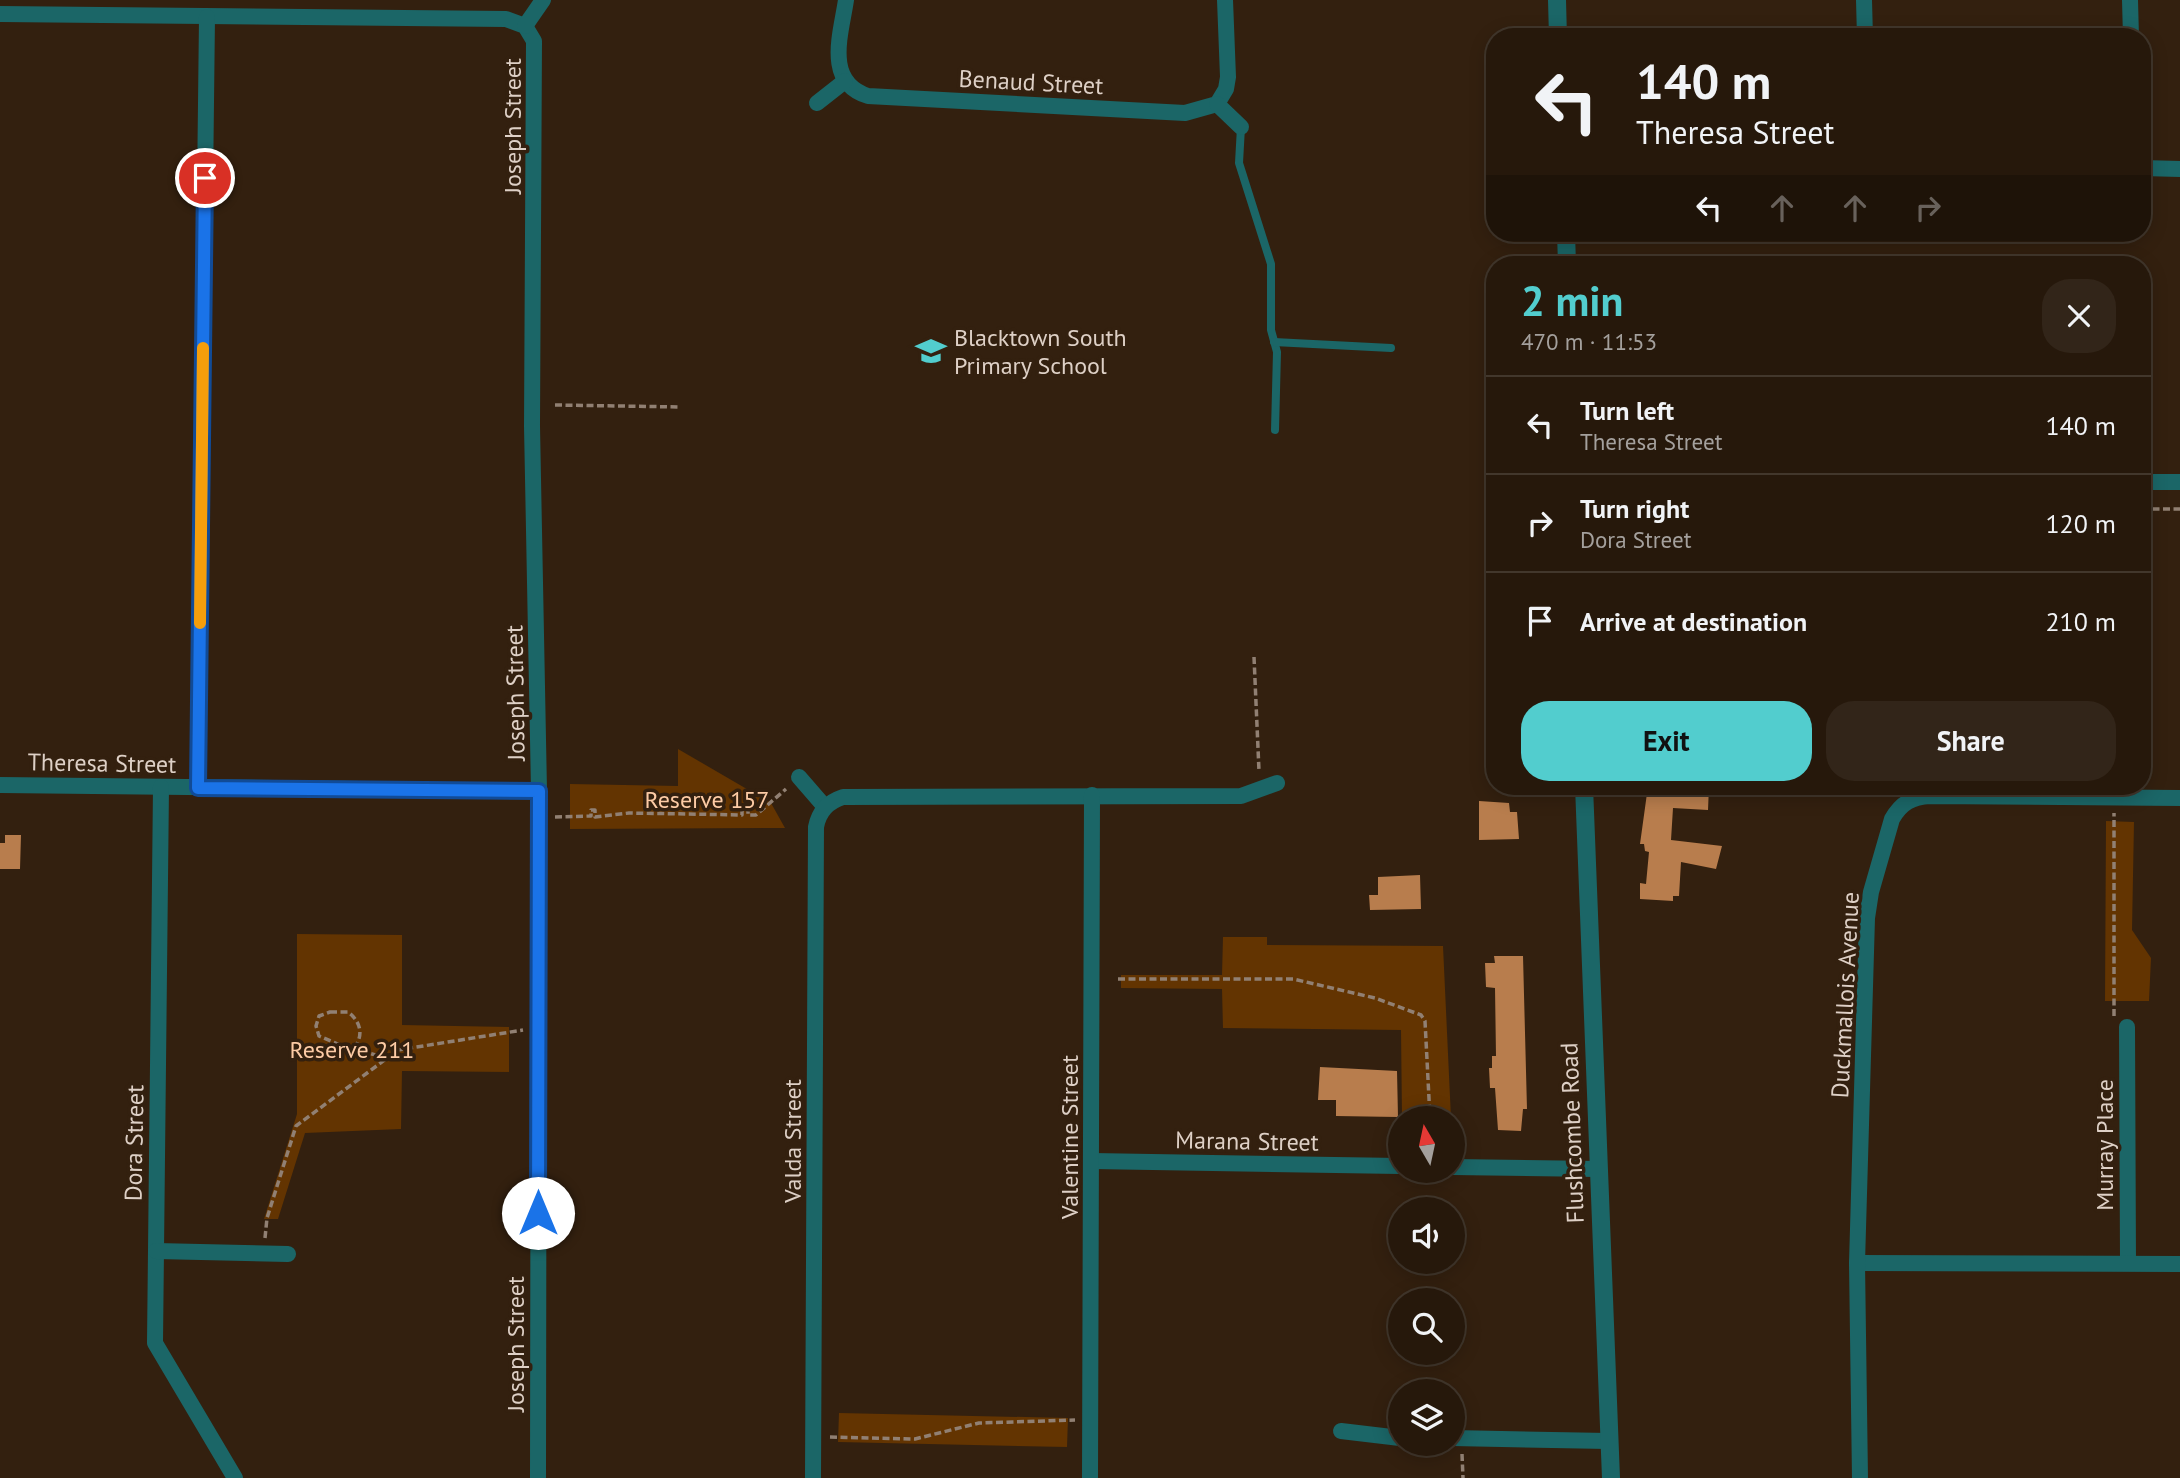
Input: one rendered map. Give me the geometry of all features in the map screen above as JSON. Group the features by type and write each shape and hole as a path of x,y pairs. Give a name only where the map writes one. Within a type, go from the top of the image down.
{"street":[{"path":"198,788 212,17 217,0"},
{"name":"Joseph Street","path":"538,1478 539,791 532,416 536,50 525,26 542,0"},
{"path":"817,103 845,81 838,63 846,0"},
{"path":"1225,0 1228,77 1226,89 1217,104 1241,128"},
{"path":"1557,0 1558,28"},
{"path":"1864,0 1865,28"},
{"path":"2130,0 2131,28"},
{"path":"0,14 506,19 525,26"},
{"name":"Benaud Street","path":"845,81 857,92 868,96 1185,113 1217,104"},
{"path":"2151,168 2180,169"},
{"path":"2151,482 2180,482"},
{"path":"799,777 825,807 843,797 1241,796 1271,786"},
{"name":"Theresa Street","path":"0,785 539,791"},
{"name":"Dora Street","path":"161,788 156,1349 235,1478"},
{"name":"Valentine Street","path":"1090,1478 1092,795"},
{"name":"Flushcombe Road","path":"1584,795 1611,1478"},
{"name":"Duckmallois Avenue","path":"1860,1478 1857,1263 1867,918 1892,819 1904,804 1930,796 2180,798"},
{"name":"Valda Street","path":"813,1478 816,827 825,807"},
{"name":"Murray Place","path":"2127,1027 2128,1263"},
{"name":"Marana Street","path":"1092,1161 1388,1166"},
{"path":"1465,1167 1598,1168"},
{"path":"156,1251 288,1254"},
{"path":"1857,1263 2180,1264"},
{"path":"1341,1431 1388,1437"},
{"path":"1465,1438 1608,1441"}],"lane":[{"path":"1241,128 1239,163 1271,264 1271,330 1277,352 1275,430"},
{"path":"1274,342 1391,348"}],"path":[{"path":"555,405 680,407"},
{"path":"2151,509 2180,509"},
{"path":"1254,657 1257,754 1271,786"},
{"path":"553,817 591,816 591,810 595,810 595,817 629,813 742,815 742,809 748,809 748,815 756,815 799,777"},
{"path":"2115,797 2114,1018 2127,1027"},
{"path":"1118,979 1293,979 1375,998 1422,1016 1425,1021 1429,1106"},
{"path":"351,1048 358,1044 360,1033 360,1027 352,1014 340,1012 319,1016 316,1026 322,1039 351,1048 388,1058"},
{"path":"265,1254 267,1218 296,1126 398,1050 539,1027"},
{"path":"813,1437 915,1439 979,1423 1090,1420"},
{"path":"1460,1456 1462,1478"}],"green space":[{"name":"Reserve 157","path":"678,749 771,803 785,828 570,829 570,784 678,786"},
{"path":"2106,821 2134,822 2132,930 2151,958 2149,1001 2105,1001"},
{"name":"Reserve 211","path":"297,934 402,935 402,1025 509,1027 509,1072 402,1071 401,1129 305,1133 278,1219 264,1219 297,1114"},
{"path":"1223,937 1267,937 1267,945 1443,946 1450,1106 1402,1106 1401,1030 1223,1028 1222,989 1121,988 1121,975 1222,975"},
{"path":"839,1413 1068,1418 1067,1447 838,1442"}],"building":[{"path":"1647,795 1709,795 1708,810 1673,808 1671,840 1722,846 1716,869 1681,862 1679,896 1673,896 1673,901 1640,899 1640,883 1646,884 1649,852 1645,851 1644,844 1640,844"},
{"path":"1479,801 1509,803 1510,812 1517,812 1519,839 1479,840"},
{"path":"5,835 21,835 20,869 0,869 0,843 5,843"},
{"path":"1420,875 1421,909 1370,910 1369,895 1378,895 1378,877"},
{"path":"1494,956 1523,956 1527,1109 1523,1109 1521,1131 1498,1130 1495,1088 1490,1088 1489,1068 1492,1068 1492,1056 1496,1056 1495,988 1486,987 1485,963 1495,963"},
{"path":"1320,1067 1397,1071 1398,1106 1388,1106 1388,1117 1336,1116 1336,1100 1318,1100"}],"slow traffic":[{"path":"200,623 203,348"}],"place":[{"name":"Blacktown South Primary School","path":"931,351"}],"route":[{"path":"205,178 198,788 539,791 538,1213"}]}
